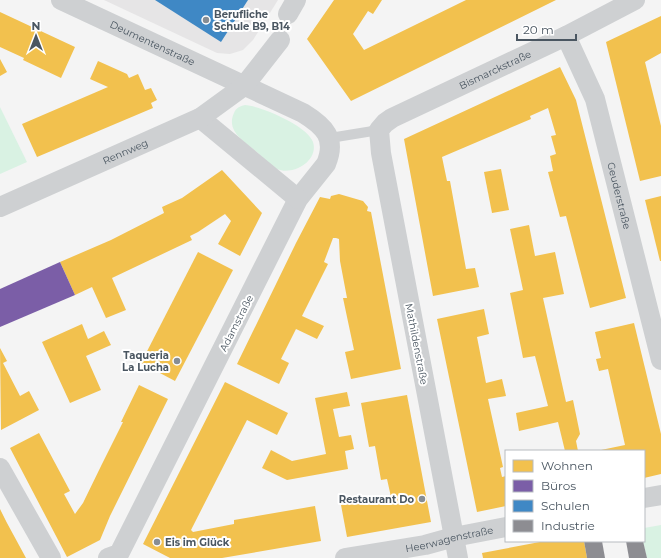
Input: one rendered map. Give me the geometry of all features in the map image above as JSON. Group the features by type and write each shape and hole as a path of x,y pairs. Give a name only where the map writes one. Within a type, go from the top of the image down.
{"street":[{"name":"Deumentenstraße","path":"60,0 303,113 325,129 330,138"},
{"name":"Bismarckstraße","path":"379,130 392,118 566,36 635,0"},
{"name":"Geuderstraße","path":"566,36 595,99 661,360"},
{"name":"Rennweg","path":"0,207 200,118 244,86 280,40"},
{"path":"200,118 298,199"},
{"name":"Mathildenstraße","path":"379,130 382,161 458,558"},
{"name":"Adamstraße","path":"114,556 298,199 326,164 330,138"},
{"path":"0,468 52,558"},
{"path":"645,498 661,495"},
{"name":"Heerwagenstraße","path":"345,558 425,545 505,526"}],"lane":[{"path":"330,138 379,130"}],"shaded area":[{"name":"Berufliche Schule B9, B14","path":"104,0 278,0 253,40 243,50 230,54 217,53"}],"green space":[{"path":"245,105 272,113 303,130 313,142 314,149 308,161 297,169 283,171 272,166 243,141 232,126 232,120 236,110"},
{"path":"0,107 27,162 0,174"},
{"path":"661,525 661,558 647,558 643,542 645,542 645,528"}],"building: Wohnen":[{"path":"334,0 382,0 373,14 368,11 353,34 364,50 466,0 556,0 351,101 307,39"},
{"path":"0,12 75,47 61,78 0,47"},
{"path":"661,16 661,53 645,62 661,126 661,176 640,181 606,42"},
{"path":"0,59 7,72 0,76"},
{"path":"98,61 127,74 129,78 138,74 145,90 151,88 157,100 151,103 153,108 37,157 22,124 108,87 90,79"},
{"path":"560,67 576,100 626,298 590,308 566,216 560,217 548,172 553,171 550,156 556,154 551,136 556,135 548,108 530,116 531,119 442,157 447,181 450,181 466,269 475,268 479,287 433,296 404,139"},
{"path":"501,169 509,210 492,213 484,172"},
{"path":"222,170 262,213 240,256 218,244 231,221 225,214 190,236 192,240 112,278 126,310 106,318 92,287 75,295 60,262 111,240 164,213 162,207 182,198"},
{"path":"339,194 363,201 368,207 367,211 371,212 401,369 351,379 345,352 354,350 343,298 347,298 340,261 339,239 333,238 324,262 328,264 302,316 324,326 317,339 296,329 281,359 289,363 279,384 237,364 320,197 330,199 331,196"},
{"path":"661,196 661,261 660,261 645,200"},
{"path":"529,225 535,256 555,252 564,294 543,298 566,402 573,400 580,434 576,441 578,450 565,450 558,422 519,431 516,413 548,406 535,356 523,358 510,293 523,290 510,229"},
{"path":"198,252 233,270 175,381 141,363"},
{"path":"484,309 489,334 477,337 486,383 502,379 506,396 488,399 503,467 500,468 502,477 505,476 505,506 477,512 437,319"},
{"path":"634,323 661,434 661,474 645,478 645,450 601,450 625,445 608,369 599,371 596,359 601,358 595,332"},
{"path":"82,324 88,339 104,331 111,345 86,356 101,390 70,403 42,342"},
{"path":"0,348 7,361 3,363 20,396 29,391 39,410 1,430"},
{"path":"225,382 288,413 277,435 247,420 191,530 193,532 234,524 234,520 315,506 321,541 222,558 170,558 143,544"},
{"path":"139,385 168,399 110,516 100,540 67,557 10,448 39,433 70,491 64,494 75,514 83,503 123,422 121,422"},
{"path":"347,392 350,406 333,409 339,437 351,435 354,449 345,451 348,469 287,480 262,468 271,450 292,461 326,454 315,398"},
{"path":"407,395 431,522 347,537 341,505 391,497 387,479 381,480 375,446 369,447 361,403"},
{"path":"0,509 7,523 26,558 0,558"},
{"path":"540,542 584,542 587,558 483,558 482,553"}],"building: Büros":[{"path":"60,262 75,295 0,327 0,289"}],"building: Schulen":[{"path":"155,0 248,0 221,42"}],"building: Industrie":[{"path":"584,542 602,542 605,558 587,558"},
{"path":"626,542 643,542 647,558 629,558"}],"place":[{"name":"Berufliche Schule B9, B14","path":"206,20"},
{"name":"Taqueria La Lucha","path":"177,361"},
{"name":"Restaurant Do","path":"422,499"},
{"name":"Eis im Glück","path":"157,542"}]}
